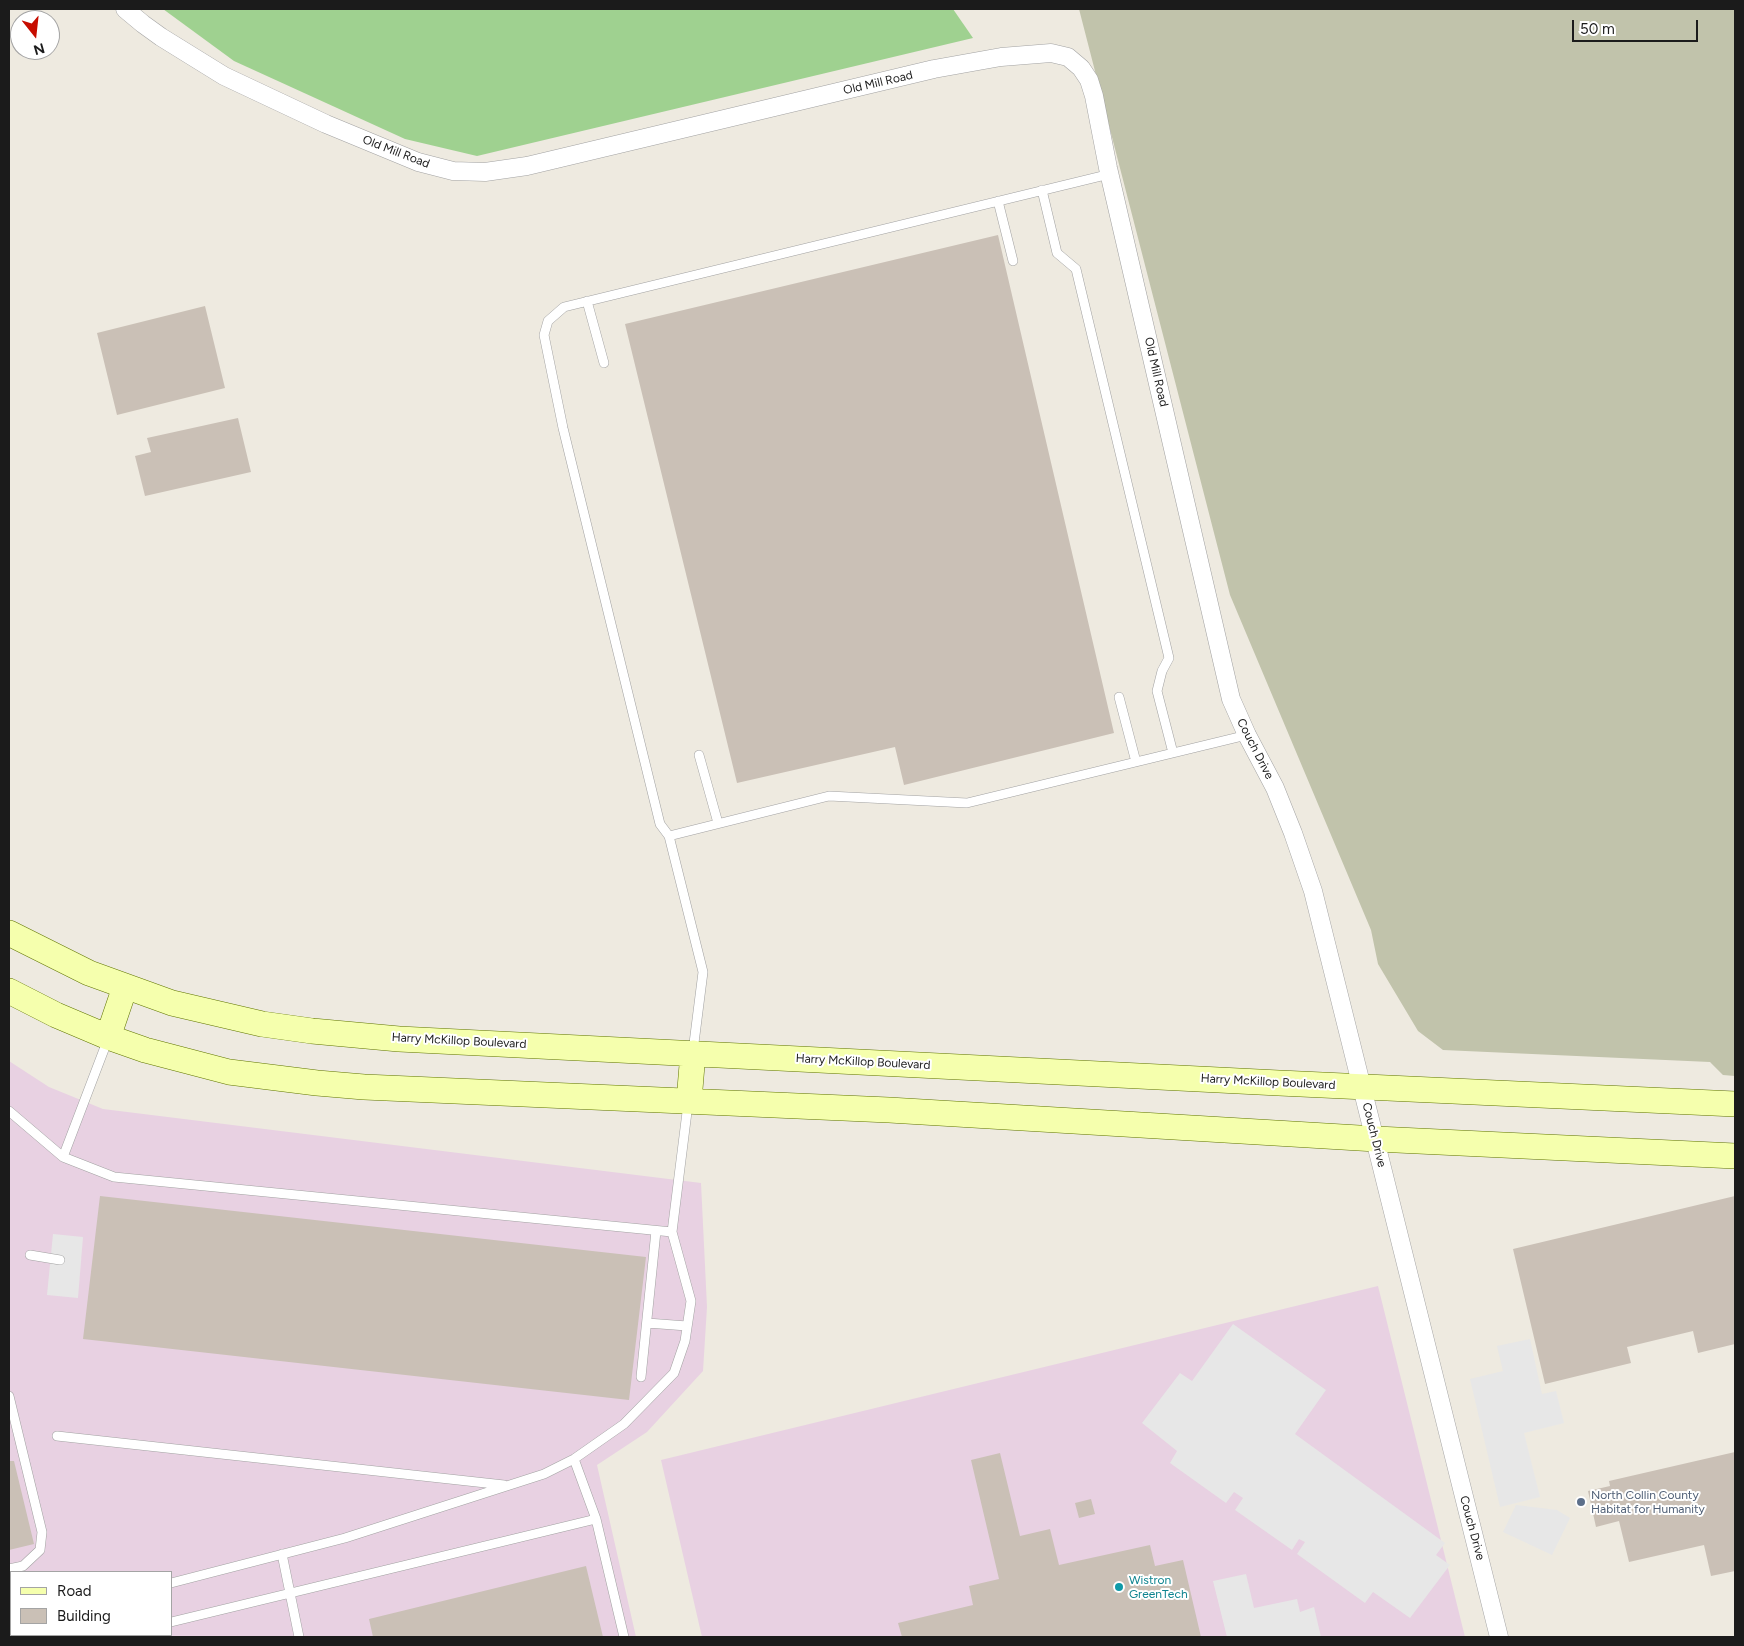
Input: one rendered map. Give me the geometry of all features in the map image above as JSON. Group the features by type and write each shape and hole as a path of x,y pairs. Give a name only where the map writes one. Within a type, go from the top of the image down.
{"main road":[{"name":"Harry McKillop Boulevard","path":"9,933 89,973 172,1003 262,1024 312,1031 399,1038 693,1054 1735,1104"},
{"path":"108,1037 126,987"},
{"path":"9,991 56,1015 108,1037 153,1052 229,1072 317,1084 890,1110 1376,1140 1735,1156"},
{"path":"689,1101 693,1054"}],"street":[{"name":"Old Mill Road","path":"126,9 142,24 161,37 232,80 326,124 418,162 438,168 467,172 506,169 552,160 934,70 1002,57 1051,53 1068,57 1081,68 1089,80 1094,96 1217,644"},
{"name":"Couch Drive","path":"1217,644 1231,699 1246,735 1275,788 1313,891 1499,1637"}],"lane":[{"path":"693,1054 703,972 669,836 660,824 563,428 544,335 548,321 564,307 1110,174"},
{"path":"1042,190 1057,253 1076,268 1168,658 1162,671 1158,691 1172,753"},
{"path":"998,201 1013,262"},
{"path":"587,301 604,363"},
{"path":"1118,697 1136,762"},
{"path":"669,836 829,796 967,803 1246,735"},
{"path":"699,755 718,823"},
{"path":"62,1157 108,1037"},
{"path":"172,1583 345,1538 544,1474 574,1459 624,1424 674,1372 685,1341 690,1301 672,1232 689,1101"},
{"path":"9,1111 62,1157 114,1177 672,1232"},
{"path":"641,1378 656,1231"},
{"path":"30,1255 60,1260"},
{"path":"647,1323 687,1326"},
{"path":"9,1396 42,1532 40,1550 23,1566 9,1569"},
{"path":"56,1436 507,1486"},
{"path":"574,1459 596,1519 624,1637"},
{"path":"172,1622 596,1519"},
{"path":"282,1554 299,1637"}],"shaded area":[{"path":"1079,9 1735,9 1735,1076 1723,1075 1710,1062 1443,1050 1418,1031 1378,964 1371,930 1230,595"},
{"path":"9,1061 49,1087 103,1109 701,1183 707,1307 703,1371 647,1432 597,1465 636,1637 9,1637"},
{"path":"53,1234 83,1237 78,1298 47,1295"},
{"path":"1378,1286 1465,1637 702,1637 661,1460"},
{"path":"1233,1324 1326,1390 1295,1434 1445,1543 1436,1555 1450,1565 1410,1618 1373,1592 1365,1603 1297,1554 1305,1542 1299,1539 1292,1550 1235,1510 1243,1498 1234,1492 1226,1503 1170,1463 1177,1451 1142,1423 1180,1373 1192,1381"},
{"path":"1530,1339 1542,1394 1556,1391 1564,1423 1524,1433 1540,1497 1500,1507 1470,1379 1503,1371 1497,1346"},
{"path":"1516,1505 1557,1510 1570,1518 1552,1555 1503,1532"},
{"path":"1246,1574 1254,1608 1297,1599 1300,1612 1314,1607 1321,1637 1227,1637 1213,1581"}],"green space":[{"path":"163,9 953,9 973,38 477,156 405,139 234,61"}],"building":[{"path":"998,235 1114,733 904,785 895,747 737,783 625,324"},
{"path":"205,306 225,388 117,415 97,333"},
{"path":"238,418 251,472 145,496 135,456 151,452 147,438"},
{"path":"100,1196 646,1257 629,1400 83,1339"},
{"path":"1735,1196 1735,1344 1698,1353 1693,1331 1627,1347 1631,1363 1545,1384 1513,1249"},
{"path":"1735,1452 1735,1571 1711,1576 1704,1545 1629,1562 1619,1521 1596,1527 1588,1491 1610,1486 1609,1481"},
{"name":"Wistron GreenTech","path":"1000,1453 1020,1536 1050,1529 1059,1565 1150,1545 1155,1566 1183,1560 1201,1637 902,1637 898,1623 973,1605 969,1586 999,1579 971,1460"},
{"path":"9,1461 14,1461 34,1544 9,1550"},
{"path":"1091,1499 1095,1514 1079,1518 1075,1503"},
{"path":"586,1566 603,1637 373,1637 369,1619"}],"place":[{"name":"North Collin County Habitat for Humanity","path":"1581,1502"},
{"name":"Wistron GreenTech","path":"1119,1587"}]}
